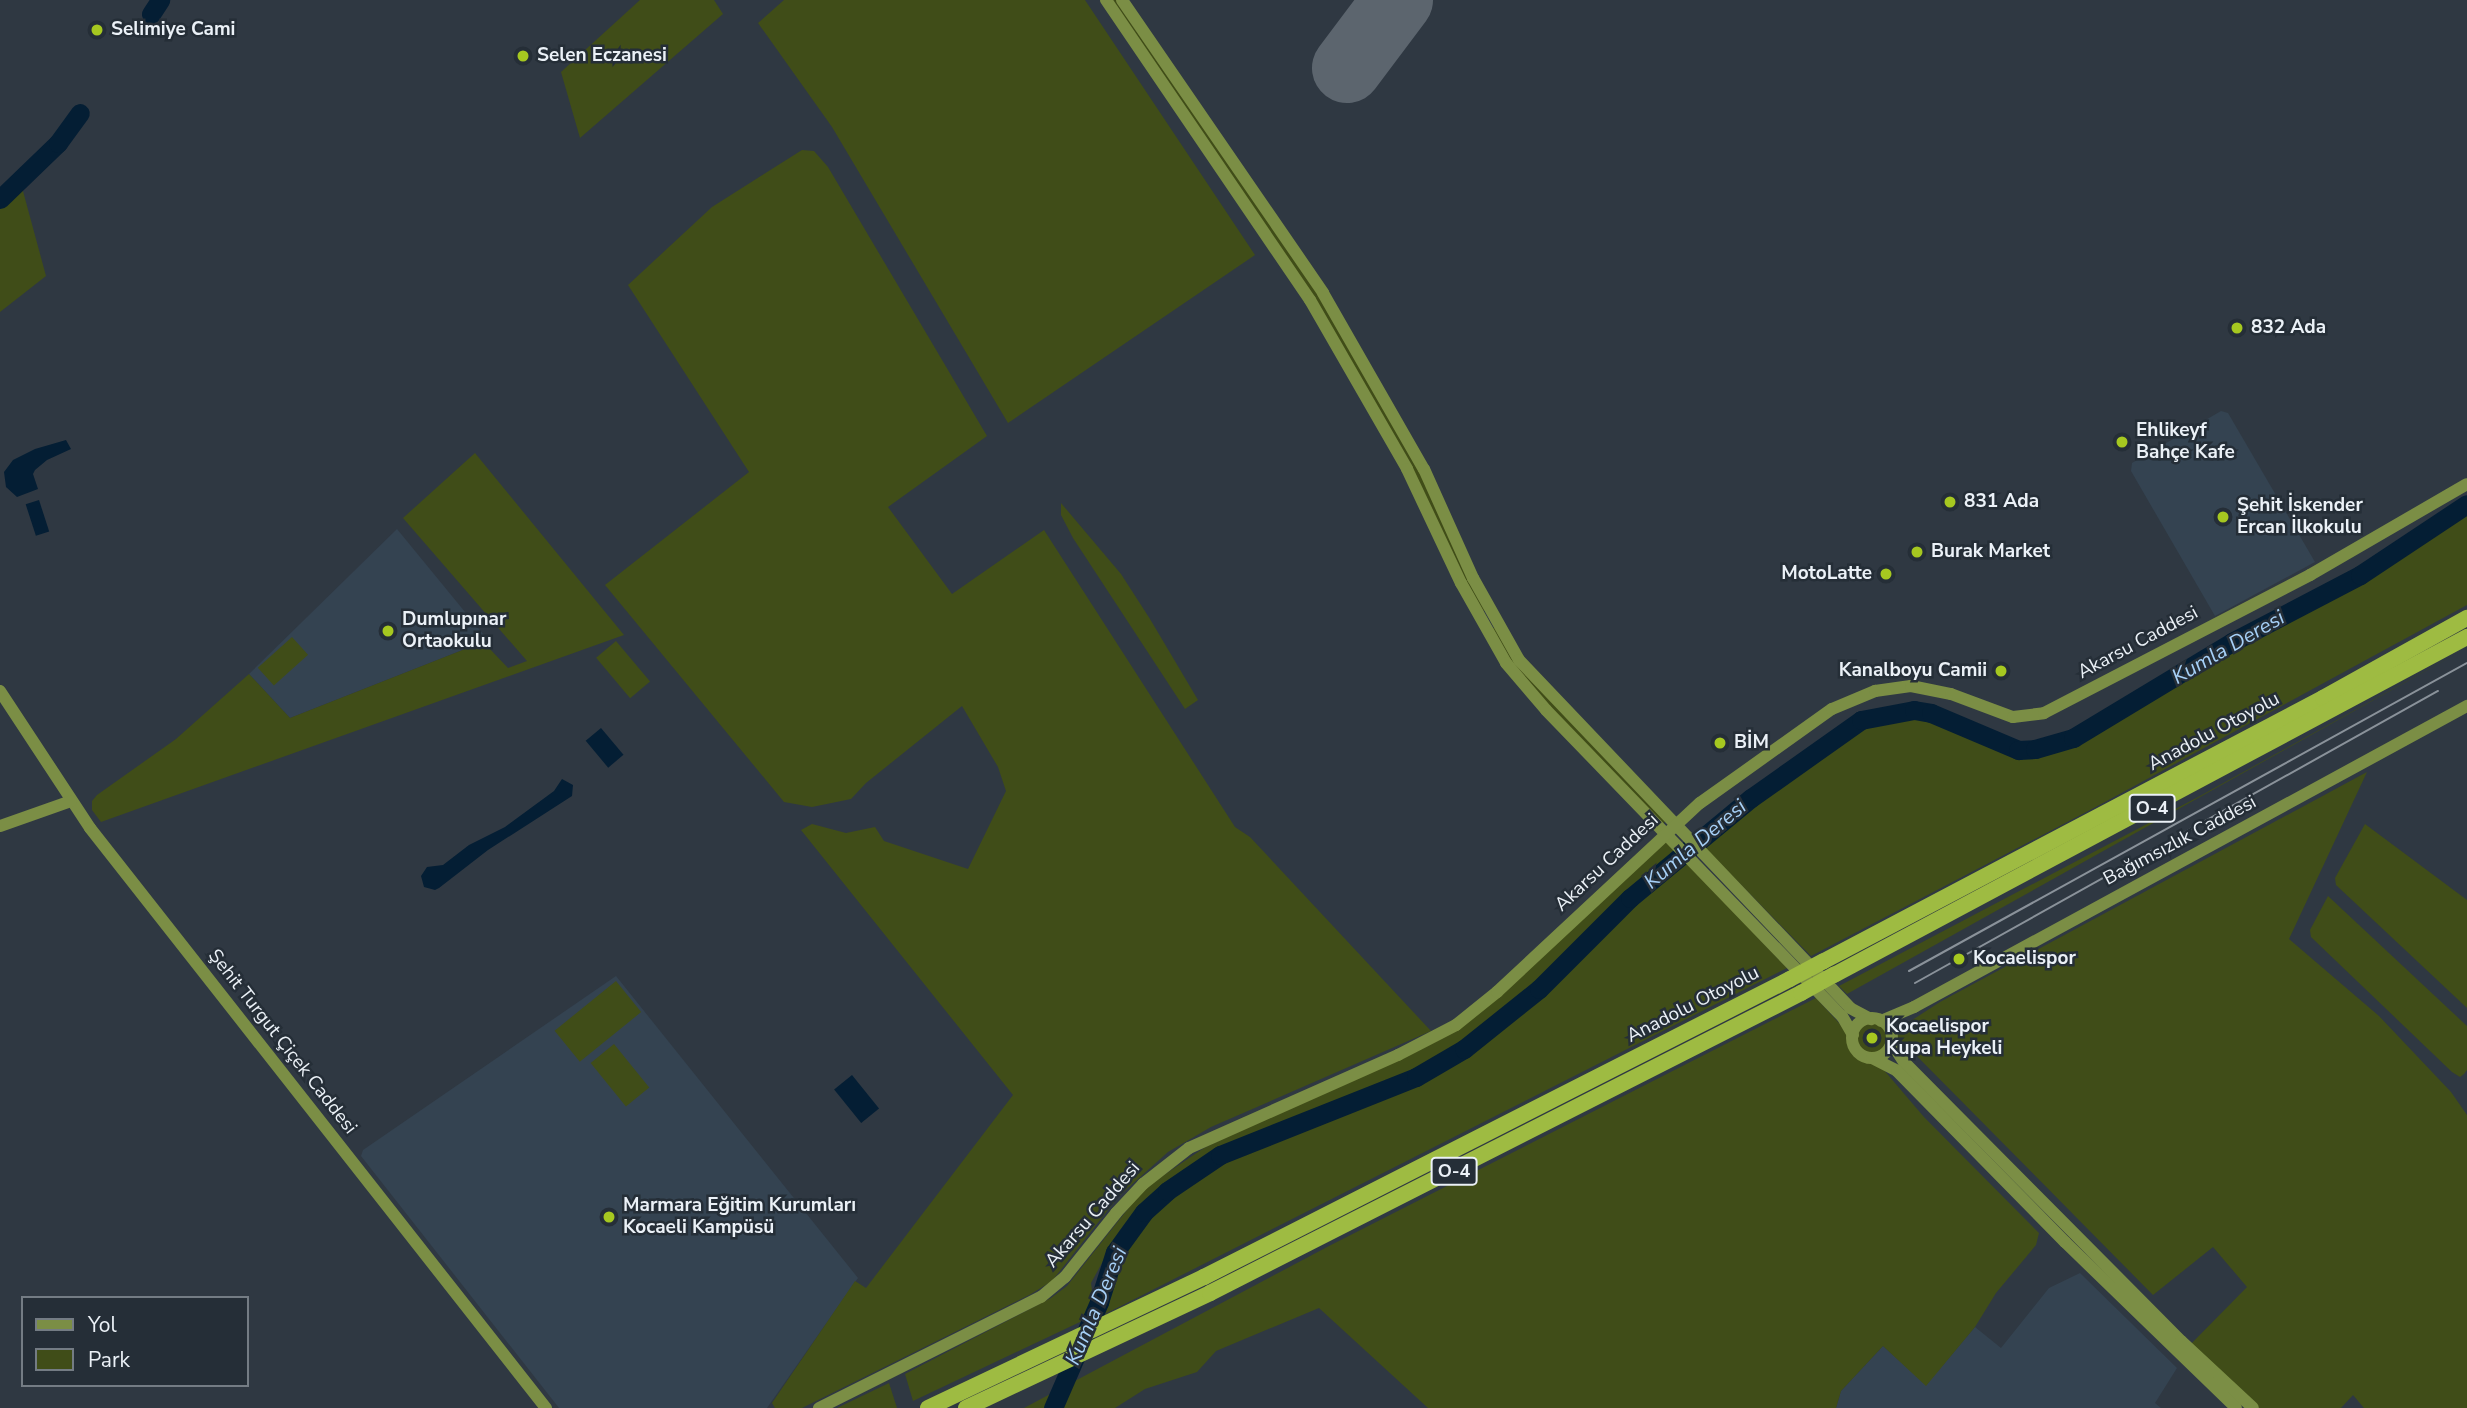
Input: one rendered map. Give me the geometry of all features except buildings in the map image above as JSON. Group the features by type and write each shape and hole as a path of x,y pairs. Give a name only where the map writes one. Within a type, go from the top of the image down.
{"highway":[{"name":"Anadolu Otoyolu","path":"928,1408 1442,1158 2312,704 2467,618"},
{"name":"Anadolu Otoyolu","path":"966,1408 1107,1345 1801,993 2467,637"}],"main road":[{"path":"1106,0 1310,300 1407,469 1461,583 1506,663 1546,710 1850,1008 1876,1020 1891,1038 1904,1062 2194,1361 2236,1408"},
{"path":"1122,0 1323,293 1424,469 1473,578 1519,660 1670,830"},
{"name":"Akarsu Caddesi","path":"819,1408 1041,1297 1065,1277 1143,1184 1189,1148 1398,1055 1456,1025 1497,992 1700,803 1810,723 1856,698 1875,691 1911,686 1951,694 2013,717 2044,713 2310,575 2467,484"},
{"name":"Şehit Turgut Çiçek Caddesi","path":"0,691 71,801 547,1408"},
{"name":"Bağımsızlık Caddesi","path":"1876,1020 1911,1009 2467,706"},
{"path":"0,826 71,801"},
{"path":"1736,897 1842,1016 1853,1035 1856,1050 1897,1071 2194,1361 2253,1408"},
{"path":"1872,1058 1884,1054 1891,1038 1911,1009"},
{"path":"1853,1035 1857,1026 1876,1020"}],"shaded area":[{"name":"Şehit İskender Ercan İlkokulu","path":"2221,411 2228,413 2315,562 2215,616 2131,471 2132,463"},
{"path":"66,440 71,449 47,460 35,470 33,474 38,489 17,497 6,487 4,472 13,460 35,449"},
{"path":"39,500 49,531 36,536 26,504"},
{"name":"Dumlupınar Ortaokulu","path":"397,529 488,640 290,718 249,674"},
{"path":"601,728 623,755 608,768 586,741"},
{"path":"562,779 573,785 572,796 488,850 439,888 435,890 424,887 421,876 427,867 443,865 469,845 505,827 554,791"},
{"name":"Marmara Eğitim Kurumları Kocaeli Kampüsü","path":"616,976 858,1278 767,1408 559,1408 361,1156 363,1150"},
{"path":"852,1075 879,1108 861,1123 834,1089"},
{"path":"2080,1273 2177,1368 2155,1403 2161,1408 1836,1408 1841,1391 1883,1346 1926,1385 1975,1327 2001,1348 2049,1288"}],"green space":[{"path":"640,0 714,0 723,14 580,138 561,72"},
{"path":"784,0 1085,0 1255,255 1008,423 832,127 758,23"},
{"path":"1110,0 1121,0 1321,293 1419,466 1488,609 1479,612 1309,294"},
{"path":"802,150 814,151 828,167 987,436 888,507 952,594 1044,530 1235,827 1250,837 1431,1031 1211,1127 1168,1152 1119,1196 1052,1281 1031,1294 802,1408 775,1408 772,1403 855,1281 866,1288 1013,1095 801,830 812,824 846,833 875,827 884,841 968,869 1006,791 998,767 962,706 866,783 851,799 812,807 784,802 605,585 749,472 628,285 712,207"},
{"path":"20,180 46,276 0,312 0,199"},
{"path":"475,453 624,635 101,822 92,810 92,801 97,795 176,739 249,674 290,718 488,640 489,648 508,668 527,661 403,518"},
{"path":"1061,503 1121,574 1150,619 1198,700 1185,709 1073,538 1061,515"},
{"path":"2467,510 2467,605 2092,809 1811,956 1704,847 1813,757 1863,724 1911,715 1928,718 1999,750 2019,754 2044,752 2100,732 2188,674 2354,584"},
{"path":"1497,626 1666,820 1660,827 1507,661 1490,630"},
{"path":"292,637 308,655 274,686 258,668"},
{"path":"616,641 650,682 630,698 596,658"},
{"path":"2467,648 1847,994 1839,986 2200,796"},
{"path":"2367,772 2289,939 2379,1016 2451,1092 2467,1115 2467,1408 2364,1408 2353,1395 2341,1408 2250,1408 2187,1348 2247,1287 2213,1247 2153,1295 1897,1036 1906,1024 1940,1002"},
{"path":"2365,824 2467,900 2467,1008 2336,885 2335,878"},
{"path":"1662,837 1675,849 1539,981 1468,1039 1417,1068 1213,1151 1179,1173 1149,1198 1120,1230 1091,1283 1093,1298 1080,1322 913,1401 905,1374 1051,1298 1067,1286 1138,1196 1158,1179 1204,1148 1456,1025"},
{"path":"1687,863 1787,968 1105,1314 1127,1244 1147,1218 1176,1190 1235,1156 1437,1074 1520,1014 1567,974 1606,931"},
{"path":"2328,896 2467,1026 2467,1070 2460,1077 2311,937 2310,930"},
{"path":"616,981 641,1012 580,1062 555,1031"},
{"path":"1816,998 1849,1034 1857,1054 1883,1069 1924,1117 2039,1233 2036,1245 1996,1293 1975,1327 1926,1386 1883,1346 1841,1391 1836,1408 1428,1408 1319,1308 1216,1351 1197,1372 1145,1389 1115,1408 1024,1408 1329,1246"},
{"path":"1872,1023 1883,1027 1887,1038 1883,1049 1872,1053 1861,1049 1857,1038 1861,1027"},
{"path":"614,1044 649,1088 626,1106 591,1063"},
{"path":"889,1383 897,1408 837,1408"}],"waterway":[{"path":"151,14 160,0"},
{"path":"0,199 58,143 80,113"},
{"name":"Kumla Deresi","path":"1053,1408 1099,1302 1115,1252 1144,1212 1167,1191 1220,1155 1416,1077 1464,1049 1539,989 1630,898 1751,798 1861,720 1914,710 1931,713 2018,750 2035,749 2073,738 2232,642 2360,575 2467,504"}],"runway":[{"path":"1347,68 1398,0"}],"tram line":[{"path":"1909,971 2467,663"},
{"path":"1915,983 2438,691"}],"place":[{"name":"Selimiye Cami","path":"97,30"},
{"name":"Selen Eczanesi","path":"523,56"},
{"name":"832 Ada","path":"2237,328"},
{"name":"Ehlikeyf Bahçe Kafe","path":"2122,442"},
{"name":"831 Ada","path":"1950,502"},
{"name":"Şehit İskender Ercan İlkokulu","path":"2223,517"},
{"name":"Burak Market","path":"1917,552"},
{"name":"MotoLatte","path":"1886,574"},
{"name":"Dumlupınar Ortaokulu","path":"388,631"},
{"name":"Kanalboyu Camii","path":"2001,671"},
{"name":"BİM","path":"1720,743"},
{"name":"Kocaelispor","path":"1959,959"},
{"name":"Kocaelispor Kupa Heykeli","path":"1872,1038"},
{"name":"Marmara Eğitim Kurumları Kocaeli Kampüsü","path":"609,1217"}]}
